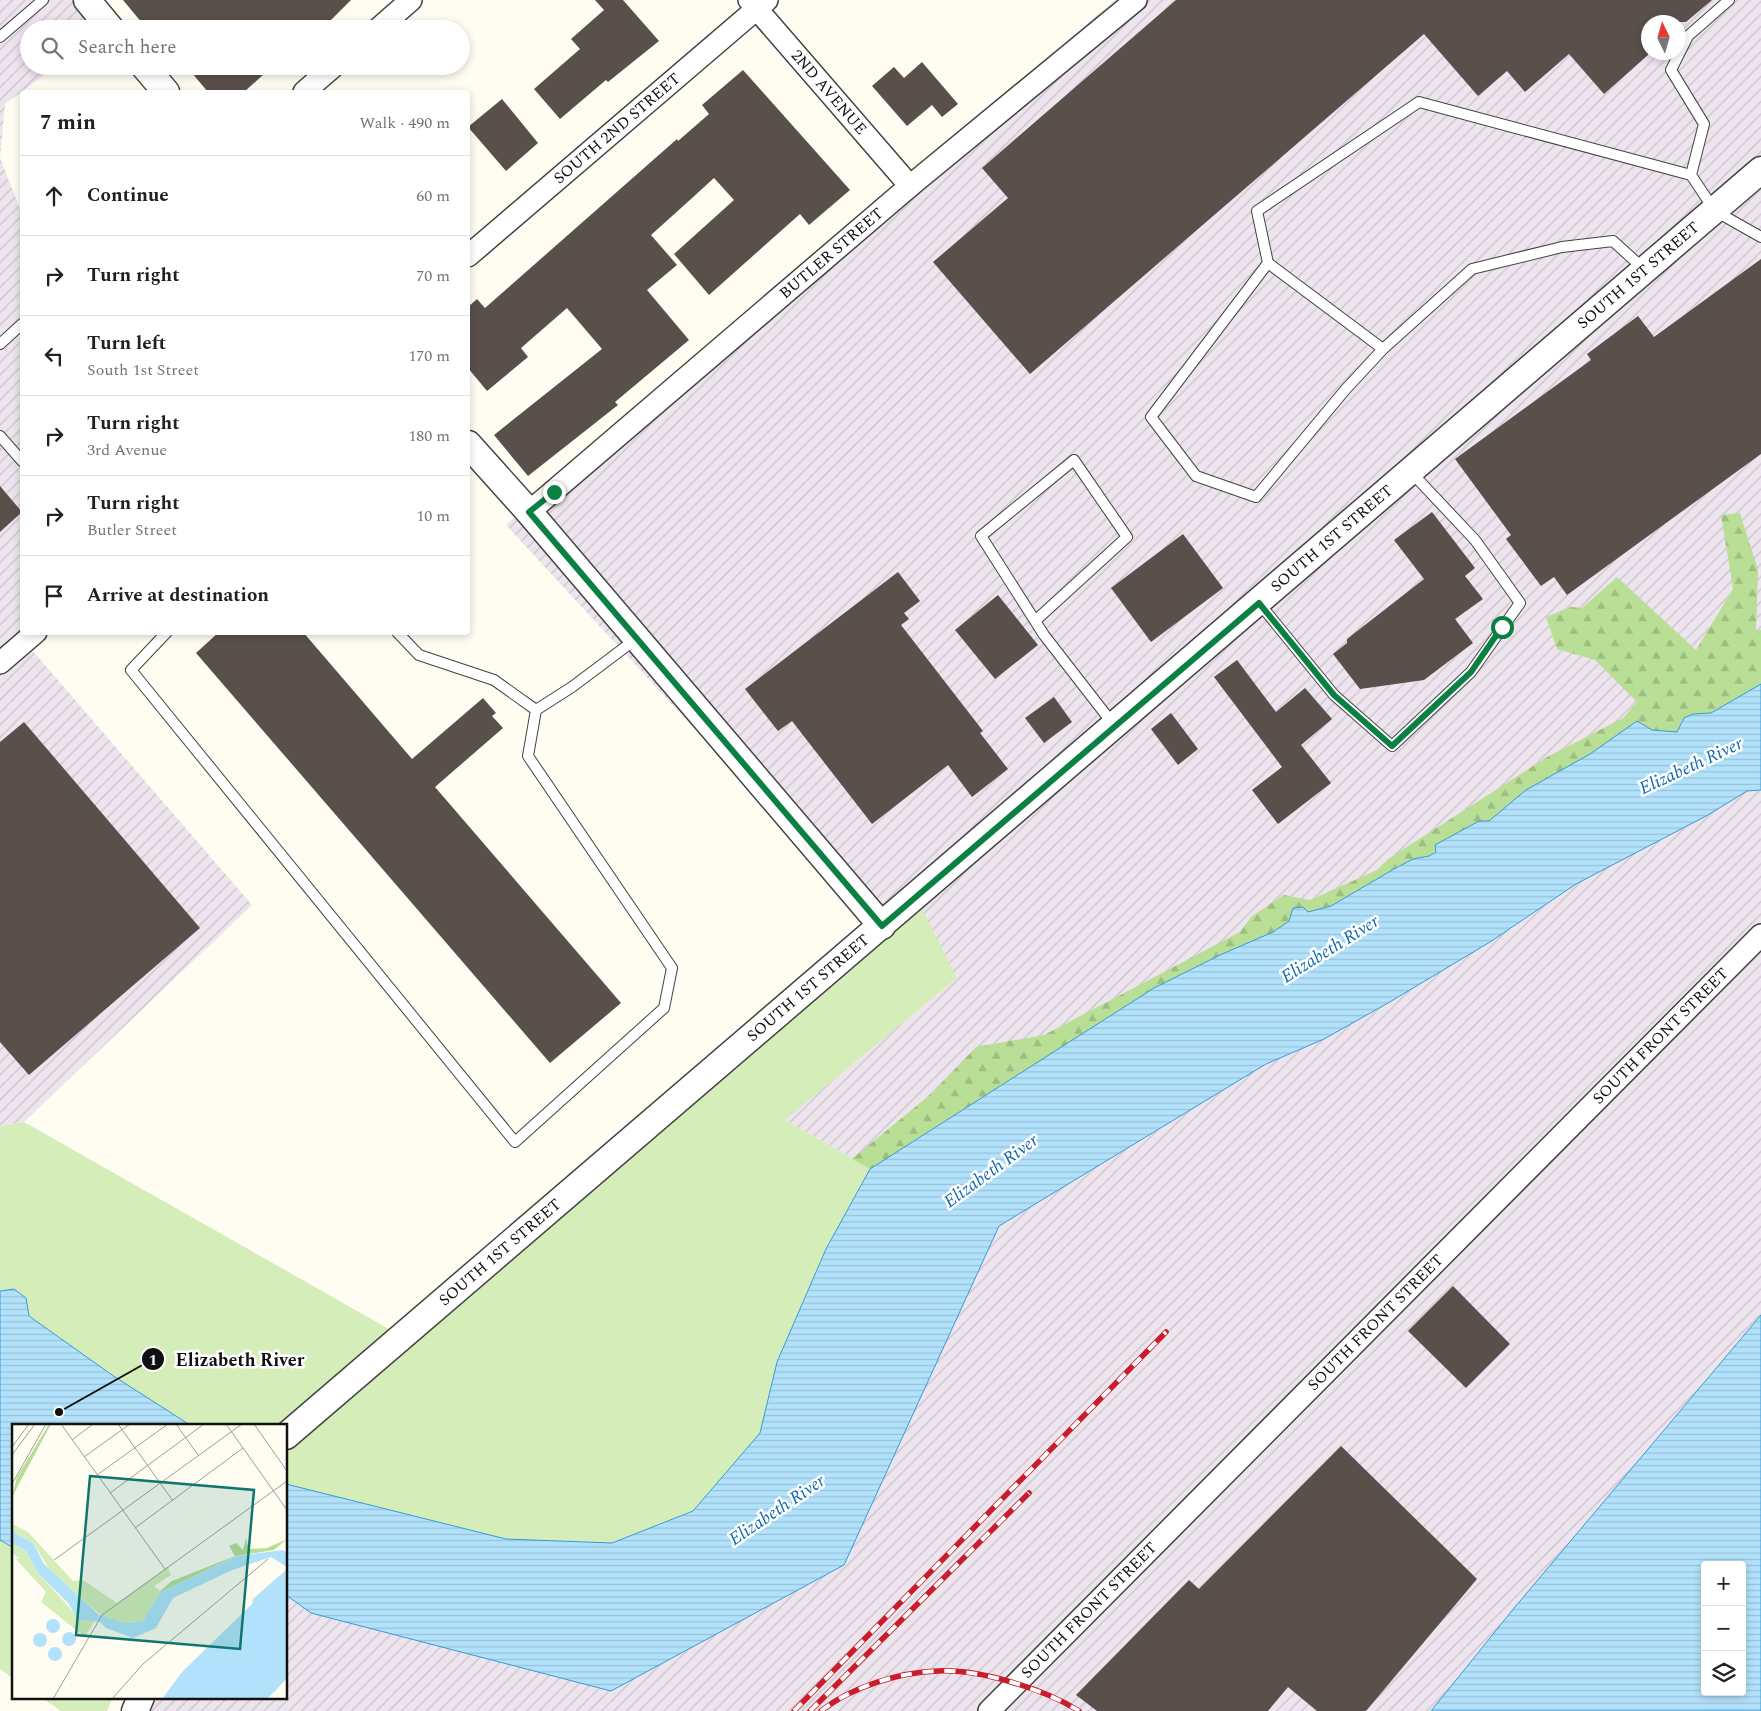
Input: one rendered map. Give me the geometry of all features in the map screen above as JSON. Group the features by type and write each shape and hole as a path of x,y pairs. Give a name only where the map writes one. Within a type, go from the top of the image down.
{"street":[{"path":"87,0 104,20"},
{"path":"388,20 411,0"},
{"name":"BUTLER STREET","path":"529,512 910,186 1136,0"},
{"name":"2ND AVENUE","path":"757,3 910,186"},
{"name":"SOUTH 2ND STREET","path":"470,254 757,3"},
{"path":"152,75 164,90"},
{"path":"306,90 324,75"},
{"name":"SOUTH 1ST STREET","path":"288,1434 1259,603 1761,170"},
{"path":"470,446 529,512 882,926"},
{"path":"0,663 33,635"},
{"name":"SOUTH FRONT STREET","path":"989,1711 1761,935"},
{"path":"134,1711 140,1698"}],"lane":[{"path":"0,37 43,0"},
{"path":"1691,175 1704,124 1671,70 1688,36 1729,0"},
{"path":"1383,349 1268,263 1257,211 1419,102 1691,175 1715,211 1761,237"},
{"path":"1268,263 1151,417 1196,476 1256,498 1345,390 1383,349 1472,269 1562,247 1614,241 1645,271"},
{"path":"0,344 20,326"},
{"path":"0,436 20,459"},
{"path":"1035,620 1127,537 1074,460 981,536 1044,635 1115,726"},
{"path":"1259,603 1334,695 1392,746 1471,672 1520,603 1475,540 1411,472"},
{"path":"164,635 131,670 515,1142 664,1008 672,968 528,756 536,710 572,687 636,639"},
{"path":"400,635 418,655 494,680 536,710"}],"shaded area":[{"path":"0,0 82,0 99,20 20,20 20,75 45,75 24,90 20,90 20,93 5,104 0,158"},
{"path":"1115,0 1761,0 1761,684 1413,859 870,1169 784,1120 957,978 884,933 506,525"},
{"path":"0,158 20,209 20,635 23,635 25,642 252,905 24,1122 0,1126"},
{"path":"1761,790 1761,1315 1515,1607 1431,1711 137,1711 141,1698 288,1698 288,1596 311,1613 611,1691 844,1565 999,1226 1266,1064 1324,1039 1388,1003 1489,942 1576,884 1708,815 1747,791"}],"green space":[{"path":"1740,513 1758,570 1756,630 1761,630 1761,684 1757,687 1711,713 1693,714 1684,718 1677,732 1652,730 1637,721 1590,754 1526,790 1489,821 1479,821 1429,856 1413,859 1331,906 1308,912 1289,921 1273,932 1220,955 1154,988 870,1169 852,1159 932,1093 976,1047 1044,1035 1240,932 1252,916 1284,895 1310,900 1377,870 1388,859 1547,757 1623,718 1637,702 1595,660 1557,649 1546,617 1570,607 1582,608 1617,577 1696,650 1733,589 1721,515"},
{"path":"919,903 957,978 785,1120 870,1169 826,1249 777,1362 760,1433 694,1510 612,1543 506,1539 288,1484 288,1424 188,1424 112,1375 29,1316 26,1298 14,1289 0,1291 0,1126 24,1122 403,1337"},
{"path":"0,1540 12,1547 12,1678 0,1669"},
{"path":"42,1698 113,1698 107,1711 61,1711"}],"water":[{"path":"1761,684 1761,790 1747,791 1708,815 1576,884 1490,942 1388,1003 1324,1039 1266,1064 999,1226 844,1565 611,1691 311,1613 288,1596 288,1484 506,1539 612,1543 693,1511 760,1433 777,1362 826,1249 870,1169 1154,988 1220,955 1273,932 1289,921 1293,908 1303,907 1308,912 1331,906 1413,859 1429,856 1436,852 1435,845 1479,821 1489,821 1526,790 1590,754 1637,721 1652,730 1677,732 1684,718 1693,714 1711,713"},
{"path":"14,1289 26,1298 29,1316 112,1375 188,1424 12,1424 12,1547 0,1540 0,1291"},
{"path":"1761,1315 1761,1711 1431,1711 1515,1607"}],"building":[{"path":"123,0 351,0 331,20 140,20"},
{"path":"595,0 623,0 659,41 608,82 606,80 560,119 534,89 580,49 571,39 604,10"},
{"path":"1176,0 1712,0 1686,22 1686,15 1641,15 1642,60 1604,94 1569,54 1525,92 1507,71 1478,96 1424,34 1030,374 933,262 1008,198 982,168"},
{"path":"922,62 958,104 942,117 932,105 907,126 872,86 894,67 904,78"},
{"path":"743,70 850,190 809,225 800,214 709,295 674,254 734,200 714,178 651,235 677,265 647,290 689,340 615,402 618,405 528,476 494,435 602,349 567,308 521,348 528,357 487,391 470,370 470,305 477,299 485,308 677,139 678,141 709,114 702,105"},
{"path":"194,75 263,75 246,90 206,90"},
{"path":"502,99 538,143 506,171 470,129 470,125"},
{"path":"1761,259 1761,454 1567,595 1554,577 1541,586 1506,539 1511,535 1455,459 1591,360 1587,354 1638,316 1654,337"},
{"path":"0,486 20,510 20,514 0,532"},
{"path":"1432,512 1475,568 1465,576 1483,599 1455,619 1473,643 1424,680 1360,689 1333,654 1347,643 1347,639 1424,579 1394,540"},
{"path":"1183,534 1223,588 1151,642 1111,588"},
{"path":"898,572 920,601 904,613 909,619 901,625 983,731 980,733 1008,769 972,797 948,765 872,824 792,721 778,731 745,689"},
{"path":"998,595 1038,645 995,679 955,630"},
{"path":"216,635 306,635 412,759 483,698 496,713 492,716 503,728 435,787 621,1003 550,1063 196,653"},
{"path":"1237,660 1276,712 1305,688 1332,719 1301,745 1331,783 1278,824 1252,790 1282,767 1214,677"},
{"path":"1054,697 1072,722 1044,743 1025,718"},
{"path":"1171,713 1198,749 1178,765 1151,729"},
{"path":"24,722 200,928 29,1075 0,1042 0,742"},
{"path":"1453,1286 1510,1344 1466,1388 1408,1331"},
{"path":"1341,1446 1477,1579 1366,1711 1317,1711 1288,1687 1268,1711 1097,1711 1076,1695 1189,1580 1199,1589"}],"railway":[{"path":"794,1711 1166,1332"},
{"path":"810,1711 1029,1493"},
{"path":"821,1711 833,1702 876,1682 908,1674 938,1671 973,1673 1011,1682 1048,1695 1079,1711"}],"place":[{"name":"Elizabeth River","path":"59,1412"}],"route":[{"path":"554,492 529,512 882,926 1259,603 1334,695 1392,746 1471,672 1502,627"}]}
